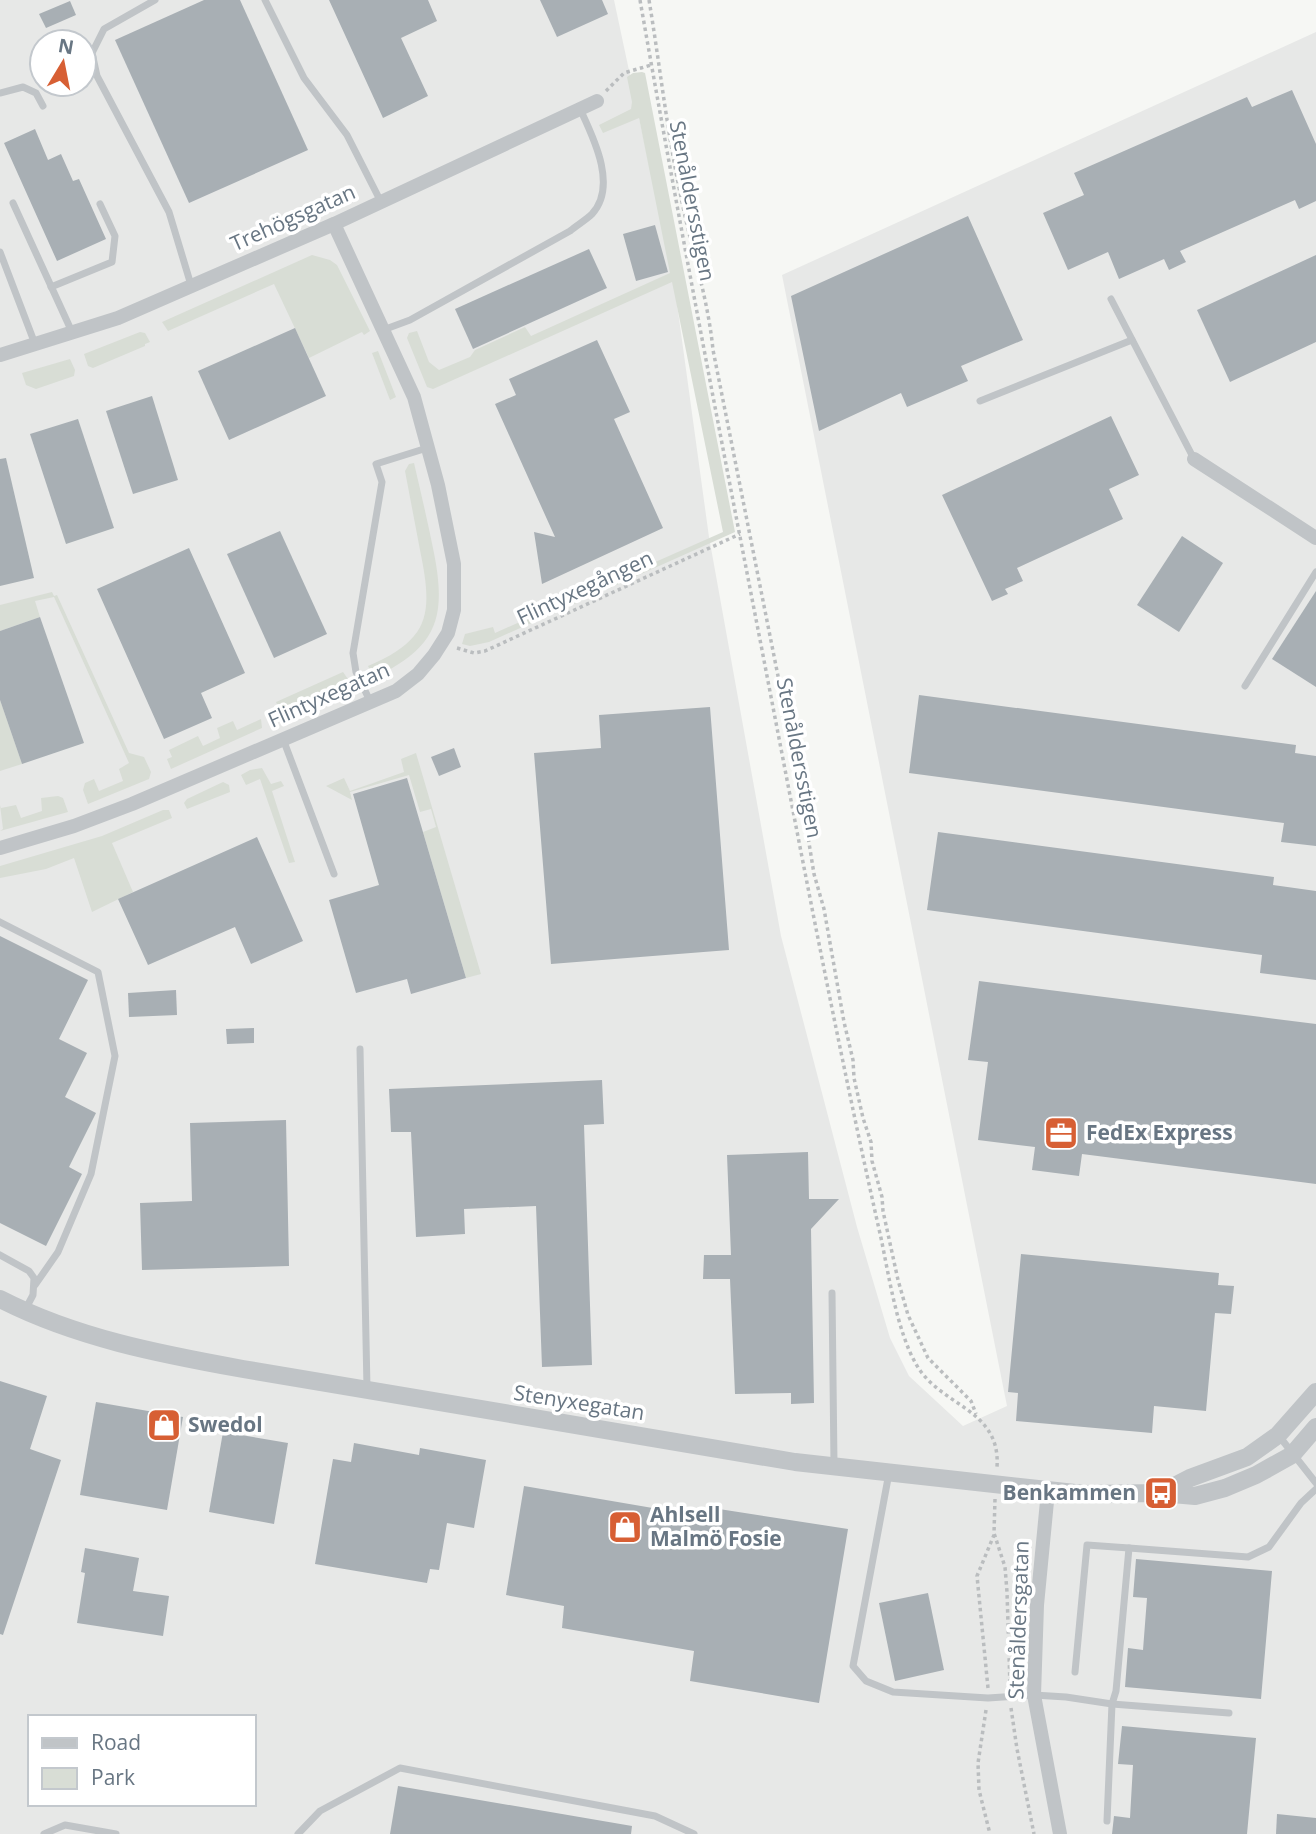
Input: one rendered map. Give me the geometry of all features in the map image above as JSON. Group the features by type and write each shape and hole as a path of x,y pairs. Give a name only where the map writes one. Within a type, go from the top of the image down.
{"street":[{"name":"Trehögsgatan","path":"0,355 118,318 334,224 597,101"},
{"name":"Flintyxegatan","path":"0,848 74,826 132,804 396,691 418,674 442,643 454,610 454,564 428,448 414,397 334,224"},
{"path":"1194,459 1316,538"},
{"name":"Stenyxegatan","path":"0,1299 59,1325 112,1342 175,1357 782,1460 1048,1491 1195,1496 1225,1488 1256,1475 1292,1455"},
{"name":"Stenyxegatan","path":"1161,1493 1190,1478 1247,1457 1279,1435 1316,1392"},
{"path":"1292,1455 1316,1427"},
{"name":"Stenåldersgatan","path":"1048,1491 1037,1605 1034,1695 1060,1834"}],"lane":[{"path":"155,0 104,29 92,53 97,76 169,212 191,285"},
{"path":"265,0 304,78 347,135 381,202"},
{"path":"0,93 23,87 36,93 43,106"},
{"path":"383,330 410,320 547,244 593,213 601,198 603,175 593,137 580,108"},
{"path":"13,204 72,333"},
{"path":"51,287 112,262 115,236 100,204"},
{"path":"0,252 35,344"},
{"path":"1111,299 1194,459"},
{"path":"980,401 1132,340"},
{"path":"370,701 356,671 353,653 382,482 376,464 428,448"},
{"path":"1245,686 1316,572"},
{"path":"283,738 334,874"},
{"path":"0,922 98,972 115,1056 91,1174 58,1252 35,1285 25,1310"},
{"path":"360,1049 367,1390"},
{"path":"0,1255 29,1271 35,1285"},
{"path":"832,1293 834,1466"},
{"path":"1279,1435 1316,1483"},
{"path":"889,1472 853,1666 866,1681 893,1692 1010,1699 1034,1695 1085,1698 1112,1704 1229,1713"},
{"path":"1075,1672 1087,1545 1248,1556 1269,1547 1301,1503 1316,1489"},
{"path":"1107,1821 1112,1704 1116,1690 1129,1548"},
{"path":"298,1834 320,1811 400,1768 655,1816 694,1834"},
{"path":"44,1834 65,1825 117,1834"}],"path":[{"name":"Stenåldersstigen","path":"639,0 849,1098 895,1301 916,1365 929,1381 977,1416 988,1427 995,1441 998,1455 995,1533"},
{"path":"649,0 680,194 709,315 781,691 784,722 800,787 814,874 824,909 854,1077 871,1142 872,1161 898,1280 908,1315 928,1357 971,1401 977,1416"},
{"path":"597,101 624,73 651,65"},
{"name":"Flintyxegången","path":"442,643 474,653 485,651 740,534"},
{"path":"990,1834 979,1790 978,1763 988,1698 977,1576 995,1533"},
{"path":"995,1533 1007,1592 1010,1699 1034,1834"}],"shaded area":[{"path":"0,0 614,0 674,282 709,537 781,936 857,1227 890,1338 909,1376 963,1426 1007,1406 782,275 1316,32 1316,1834 0,1834"}],"green space":[{"path":"645,73 735,532 489,642 470,646 462,644 465,634 493,627 495,633 723,532 672,282 433,389 427,387 407,338 409,333 417,331 429,362 439,370 470,357 475,350 525,327 531,336 670,273 639,118 603,133 599,125 631,109 627,77"},
{"path":"312,255 337,265 370,331 364,335 362,332 309,358 274,284 168,331 162,322"},
{"path":"140,332 145,333 150,342 145,346 93,368 88,366 84,354"},
{"path":"378,351 396,397 390,400 372,353"},
{"path":"70,359 75,370 74,376 36,389 26,385 22,373"},
{"path":"414,463 438,576 437,614 424,642 411,655 374,678 368,666 389,656 416,634 426,607 424,572 405,471 409,464"},
{"path":"52,592 54,596 57,595 129,753 144,757 151,772 149,779 88,804 83,790 85,783 94,779 99,791 123,781 119,769 129,763 54,597 35,601 40,617 0,631 0,605"},
{"path":"343,672 350,682 349,689 282,719 274,712 279,709 276,702"},
{"path":"0,700 22,764 0,771"},
{"path":"261,719 262,728 171,769 167,759 172,757 169,750 198,736 203,746 220,738 217,728 233,721 237,730"},
{"path":"416,753 481,974 466,978 423,832 436,827 431,809 420,812 409,775 350,792 352,800 326,786 344,778 350,791 404,772 401,759"},
{"path":"262,768 271,784 281,781 284,786 272,791 295,862 289,863 260,779 246,785 241,775"},
{"path":"223,782 229,785 230,792 187,809 184,803 187,799"},
{"path":"41,798 63,798 68,812 0,831 3,829 0,805 1,808 16,805 21,818 42,811"},
{"path":"163,810 169,810 172,818 112,843 133,892 92,912 74,858 46,869 0,878 0,866 102,836"}],"building":[{"path":"204,0 240,0 308,150 189,203 115,40"},
{"path":"329,0 428,0 437,21 401,38 428,96 383,118"},
{"path":"540,0 602,0 608,14 557,37"},
{"path":"70,1 76,15 46,28 39,14"},
{"path":"1292,90 1316,144 1316,201 1299,209 1295,200 1180,251 1186,262 1169,270 1164,259 1119,279 1108,252 1068,270 1043,213 1084,195 1074,173 1247,97 1252,107"},
{"path":"35,129 48,160 61,154 73,181 79,179 106,239 57,261 4,143"},
{"path":"968,216 1023,340 961,366 968,381 907,407 901,393 819,431 791,296"},
{"path":"655,225 668,272 636,281 623,234"},
{"path":"589,249 607,288 473,349 455,309"},
{"path":"1316,255 1316,342 1230,382 1197,310"},
{"path":"295,328 326,396 229,440 198,371"},
{"path":"597,340 630,412 614,419 663,528 542,584 534,532 555,537 495,404 516,395 509,379"},
{"path":"152,396 178,480 133,494 106,411"},
{"path":"1111,416 1139,475 1109,489 1123,519 1017,568 1023,581 1005,589 1008,594 992,601 942,495"},
{"path":"78,419 114,528 66,544 30,434"},
{"path":"6,458 34,578 0,586 0,459"},
{"path":"280,531 327,634 274,658 227,554"},
{"path":"1182,536 1223,563 1179,632 1137,605"},
{"path":"189,548 245,673 201,693 212,718 164,739 97,589"},
{"path":"1316,591 1316,687 1272,659"},
{"path":"40,617 84,743 22,764 0,700 0,631"},
{"path":"919,695 1296,745 1295,753 1316,756 1316,846 1281,842 1284,823 909,773"},
{"path":"710,707 729,950 551,964 534,753 601,748 599,715"},
{"path":"454,748 461,767 439,776 431,757"},
{"path":"407,778 466,978 411,994 407,979 356,993 329,900 379,885 353,794"},
{"path":"938,832 1274,877 1273,885 1316,891 1316,980 1260,973 1262,955 927,910"},
{"path":"257,837 303,941 251,964 235,927 148,965 118,899"},
{"path":"0,936 88,980 59,1039 87,1053 65,1097 96,1113 69,1167 82,1174 46,1246 0,1223"},
{"path":"979,981 1316,1024 1316,1184 1082,1154 1079,1176 1032,1170 1035,1147 978,1140 988,1062 968,1060"},
{"path":"176,990 177,1015 129,1017 128,993"},
{"path":"254,1028 254,1043 227,1044 226,1029"},
{"path":"602,1080 604,1124 584,1125 592,1365 542,1367 536,1206 464,1209 465,1234 416,1237 411,1132 391,1132 389,1089"},
{"path":"286,1120 289,1266 142,1270 140,1203 192,1201 190,1123"},
{"path":"808,1152 809,1199 839,1199 811,1229 814,1403 791,1404 791,1393 735,1394 730,1279 703,1279 704,1255 731,1255 727,1155"},
{"path":"1021,1254 1219,1273 1218,1285 1234,1286 1231,1314 1215,1313 1206,1411 1154,1406 1152,1433 1016,1421 1018,1393 1008,1392"},
{"path":"0,1381 47,1396 30,1449 61,1460 3,1635 0,1634"},
{"path":"96,1402 183,1417 167,1510 80,1495"},
{"path":"223,1432 288,1443 274,1524 209,1512"},
{"path":"354,1443 419,1455 420,1448 486,1460 474,1528 447,1523 439,1570 430,1569 427,1583 315,1564 333,1459 351,1462"},
{"path":"524,1486 717,1519 719,1509 848,1529 819,1703 690,1681 694,1651 562,1628 564,1606 506,1595"},
{"path":"85,1548 139,1558 133,1591 169,1596 163,1636 77,1623 85,1573 81,1572"},
{"path":"1136,1559 1272,1571 1261,1699 1125,1687 1128,1648 1143,1650 1147,1598 1133,1597"},
{"path":"928,1593 944,1670 895,1681 879,1603"},
{"path":"1122,1726 1256,1738 1247,1834 1112,1834 1114,1816 1130,1818 1133,1765 1118,1764"},
{"path":"398,1786 632,1826 631,1834 390,1834"},
{"path":"1277,1814 1316,1818 1316,1834 1276,1834"}],"place":[{"name":"FedEx Express","path":"1061,1133"},
{"name":"Swedol","path":"164,1425"},
{"name":"Benkammen","path":"1161,1493"},
{"name":"Ahlsell Malmö Fosie","path":"625,1527"}]}
